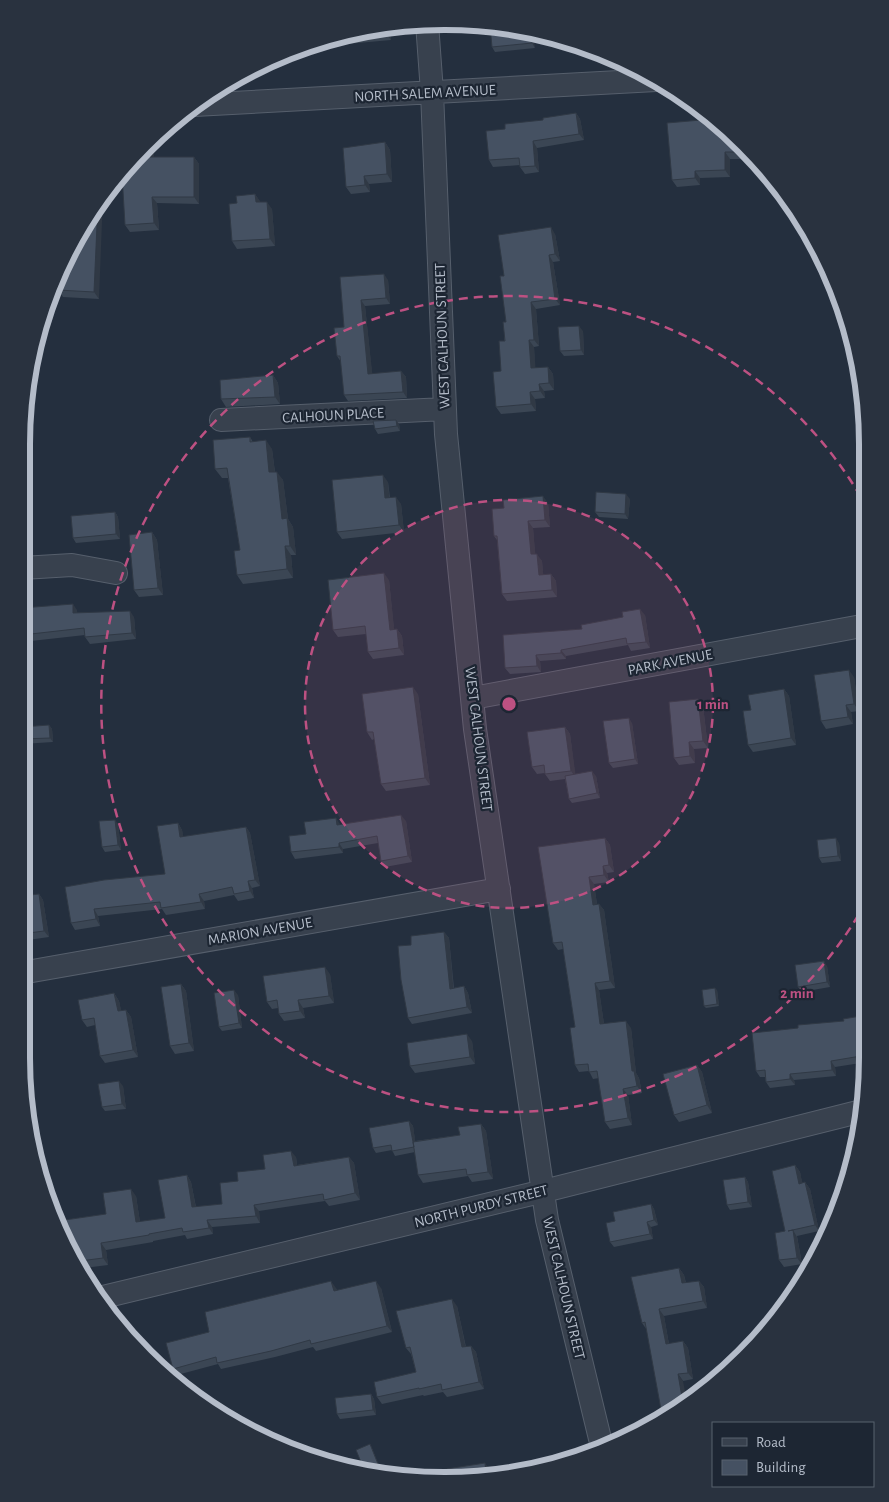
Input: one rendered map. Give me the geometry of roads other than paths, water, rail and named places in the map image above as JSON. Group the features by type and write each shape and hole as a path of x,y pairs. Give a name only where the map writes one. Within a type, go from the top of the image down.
{"street":[{"name":"WEST CALHOUN STREET","path":"428,31 432,92 446,434 476,729 546,1213 601,1441"},
{"name":"NORTH SALEM AVENUE","path":"208,104 642,81"},
{"name":"CALHOUN PLACE","path":"221,420 445,409"},
{"path":"30,567 72,564 116,573"},
{"name":"PARK AVENUE","path":"473,698 859,626"},
{"name":"MARION AVENUE","path":"30,971 498,889"},
{"name":"NORTH PURDY STREET","path":"106,1296 544,1191 855,1113"}]}
